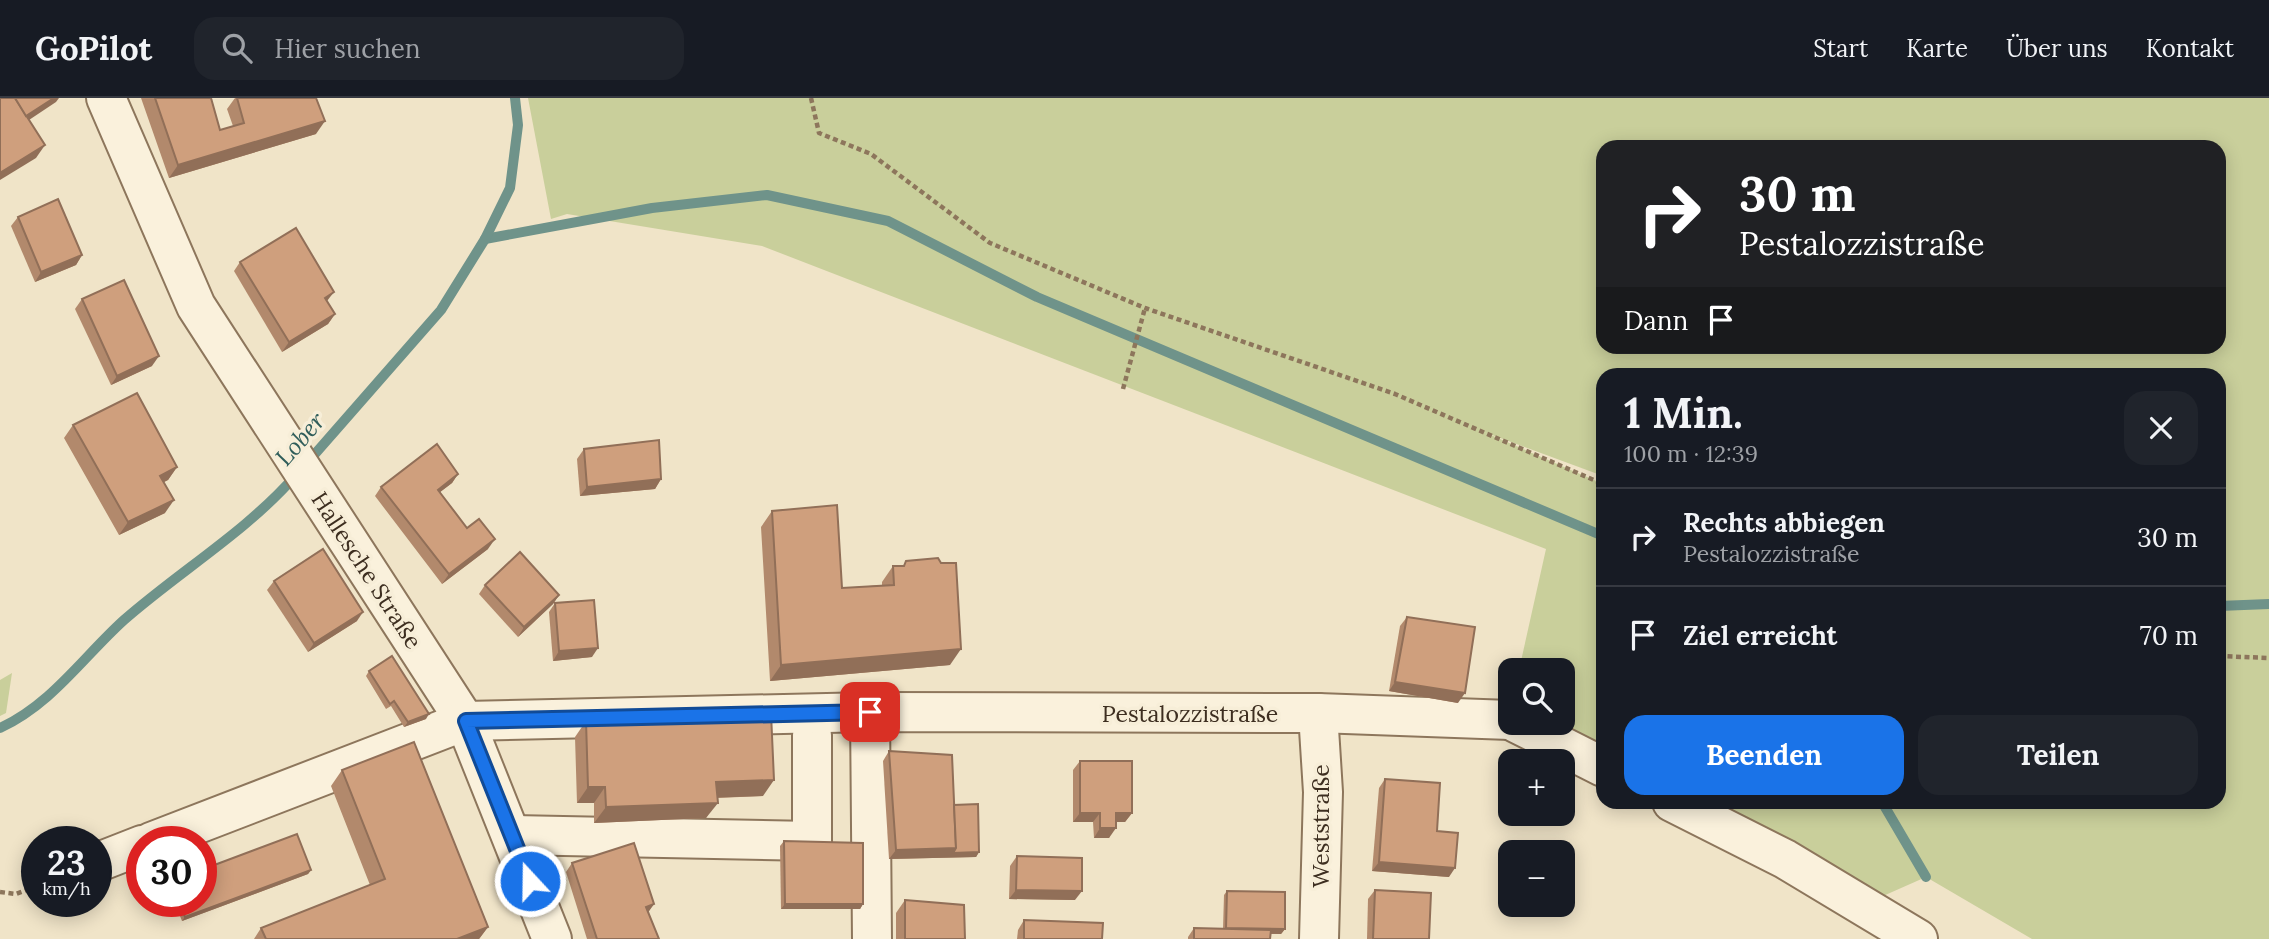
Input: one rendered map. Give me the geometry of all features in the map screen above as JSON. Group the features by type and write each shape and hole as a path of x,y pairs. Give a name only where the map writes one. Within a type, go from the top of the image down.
{"street":[{"name":"Hallesche Straße","path":"106,98 196,306 267,420 466,721 552,939"},
{"name":"Pestalozzistraße","path":"193,826 466,721 870,712 1318,713 1498,720"},
{"path":"870,712 872,939"},
{"name":"Weststraße","path":"1318,713 1323,792 1318,939"},
{"path":"513,835 812,841 812,735"},
{"path":"1540,735 1596,763"},
{"path":"1686,809 1785,859 1918,939"}],"path":[{"path":"811,98 818,133 871,154 990,243 1145,308 1395,394 1596,481"},
{"path":"1123,389 1145,308"},
{"path":"2226,656 2269,658"},
{"path":"0,892 21,892"}],"green space":[{"path":"528,98 2269,98 2269,939 2032,939 1926,877 1874,900 1686,809 2226,809 2226,368 1596,368 1596,473 1484,432 1596,481 1596,763 1575,753 1575,749 1567,749 1540,735 1575,735 1575,658 1522,658 1546,549 762,246 567,214 551,219"},
{"path":"12,673 6,713 0,716 0,680"}],"building":[{"path":"0,98 15,98 45,145 0,173"},
{"path":"15,98 54,98 26,116"},
{"path":"155,98 211,98 220,130 244,123 237,98 316,98 325,121 178,165"},
{"path":"58,199 82,255 41,272 18,217"},
{"path":"296,228 334,292 325,298 335,314 289,342 240,262"},
{"path":"124,280 159,356 117,376 82,299"},
{"path":"137,393 177,467 160,476 174,500 128,522 73,425"},
{"path":"659,440 661,479 587,487 584,449"},
{"path":"437,444 458,474 438,490 467,528 479,519 495,539 449,574 381,487"},
{"path":"837,505 842,588 894,585 893,566 904,566 906,561 938,558 941,563 956,563 961,649 781,665 772,511"},
{"path":"323,549 363,612 314,643 274,581"},
{"path":"520,552 559,595 524,627 485,585"},
{"path":"594,600 598,648 559,651 555,603"},
{"path":"1407,617 1475,627 1465,693 1395,682"},
{"path":"392,656 429,714 408,722 394,701 390,704 369,671"},
{"path":"771,713 774,780 716,782 718,803 606,807 605,787 588,787 586,721"},
{"path":"414,742 488,927 457,939 266,939 261,928 385,879 342,770"},
{"path":"889,751 952,755 956,848 896,850"},
{"path":"1080,761 1132,761 1132,813 1116,813 1116,828 1100,828 1100,813 1080,813"},
{"path":"1385,779 1440,783 1437,831 1458,833 1455,868 1379,862"},
{"path":"978,804 979,852 953,853 956,848 954,805"},
{"path":"297,834 311,870 217,905 217,864"},
{"path":"784,841 863,843 863,904 785,904"},
{"path":"634,843 654,904 646,907 659,939 597,939 572,863"},
{"path":"1017,856 1082,858 1082,891 1016,890"},
{"path":"1375,890 1431,893 1429,939 1373,939"},
{"path":"1227,891 1285,892 1285,929 1226,928"},
{"path":"905,900 964,905 965,939 905,939"},
{"path":"1024,920 1103,923 1102,939 1024,939"},
{"path":"1194,928 1271,930 1270,939 1194,939"}],"waterway":[{"name":"Lober","path":"307,463 441,310 485,239 510,188 518,125 515,98"},
{"path":"485,239 652,208 767,195 888,221 1037,297 1596,533"},
{"name":"Lober","path":"0,728 36,706 124,620 235,533 277,496 296,475"},
{"path":"2226,606 2269,604"},
{"path":"1886,809 1926,877"}],"route":[{"path":"530,881 466,721 870,712"}]}
